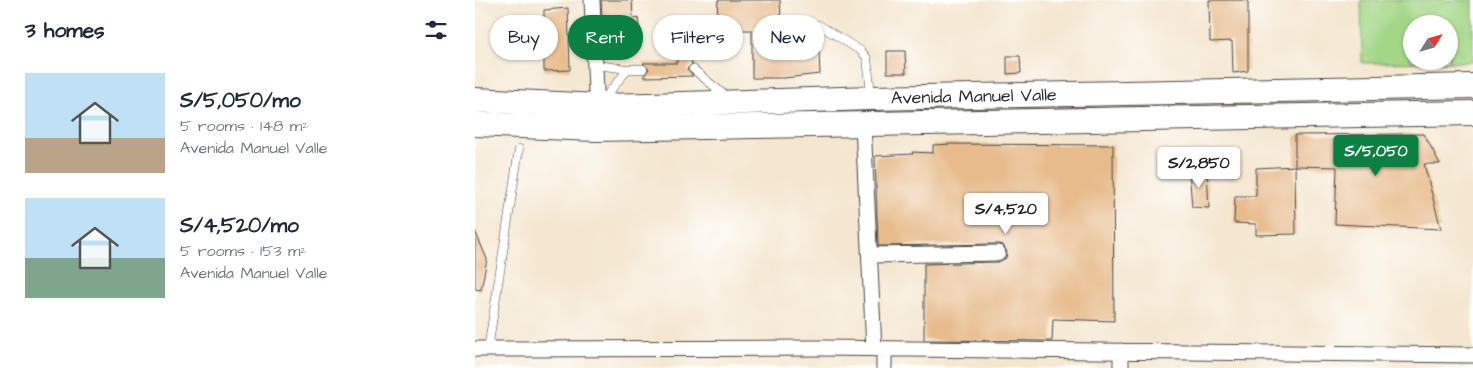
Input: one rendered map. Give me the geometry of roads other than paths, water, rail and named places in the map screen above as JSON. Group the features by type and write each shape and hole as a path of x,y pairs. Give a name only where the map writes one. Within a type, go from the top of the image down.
{"main road":[{"name":"Avenida Manuel Valle","path":"475,100 598,106 872,98 1473,86"},
{"name":"Avenida Manuel Valle","path":"475,124 596,130 1473,113"}],"street":[{"path":"592,0 598,106 596,130"},
{"path":"863,124 870,255 879,349 884,368"},
{"path":"870,255 999,253"},
{"path":"481,349 879,349 1473,355"},
{"path":"1121,351 1121,368"}],"lane":[{"path":"824,28 861,51 867,58 872,98"},
{"path":"596,65 628,70 643,69"},
{"path":"693,69 732,102"},
{"path":"598,106 628,70"},
{"path":"481,349 519,149"}]}
